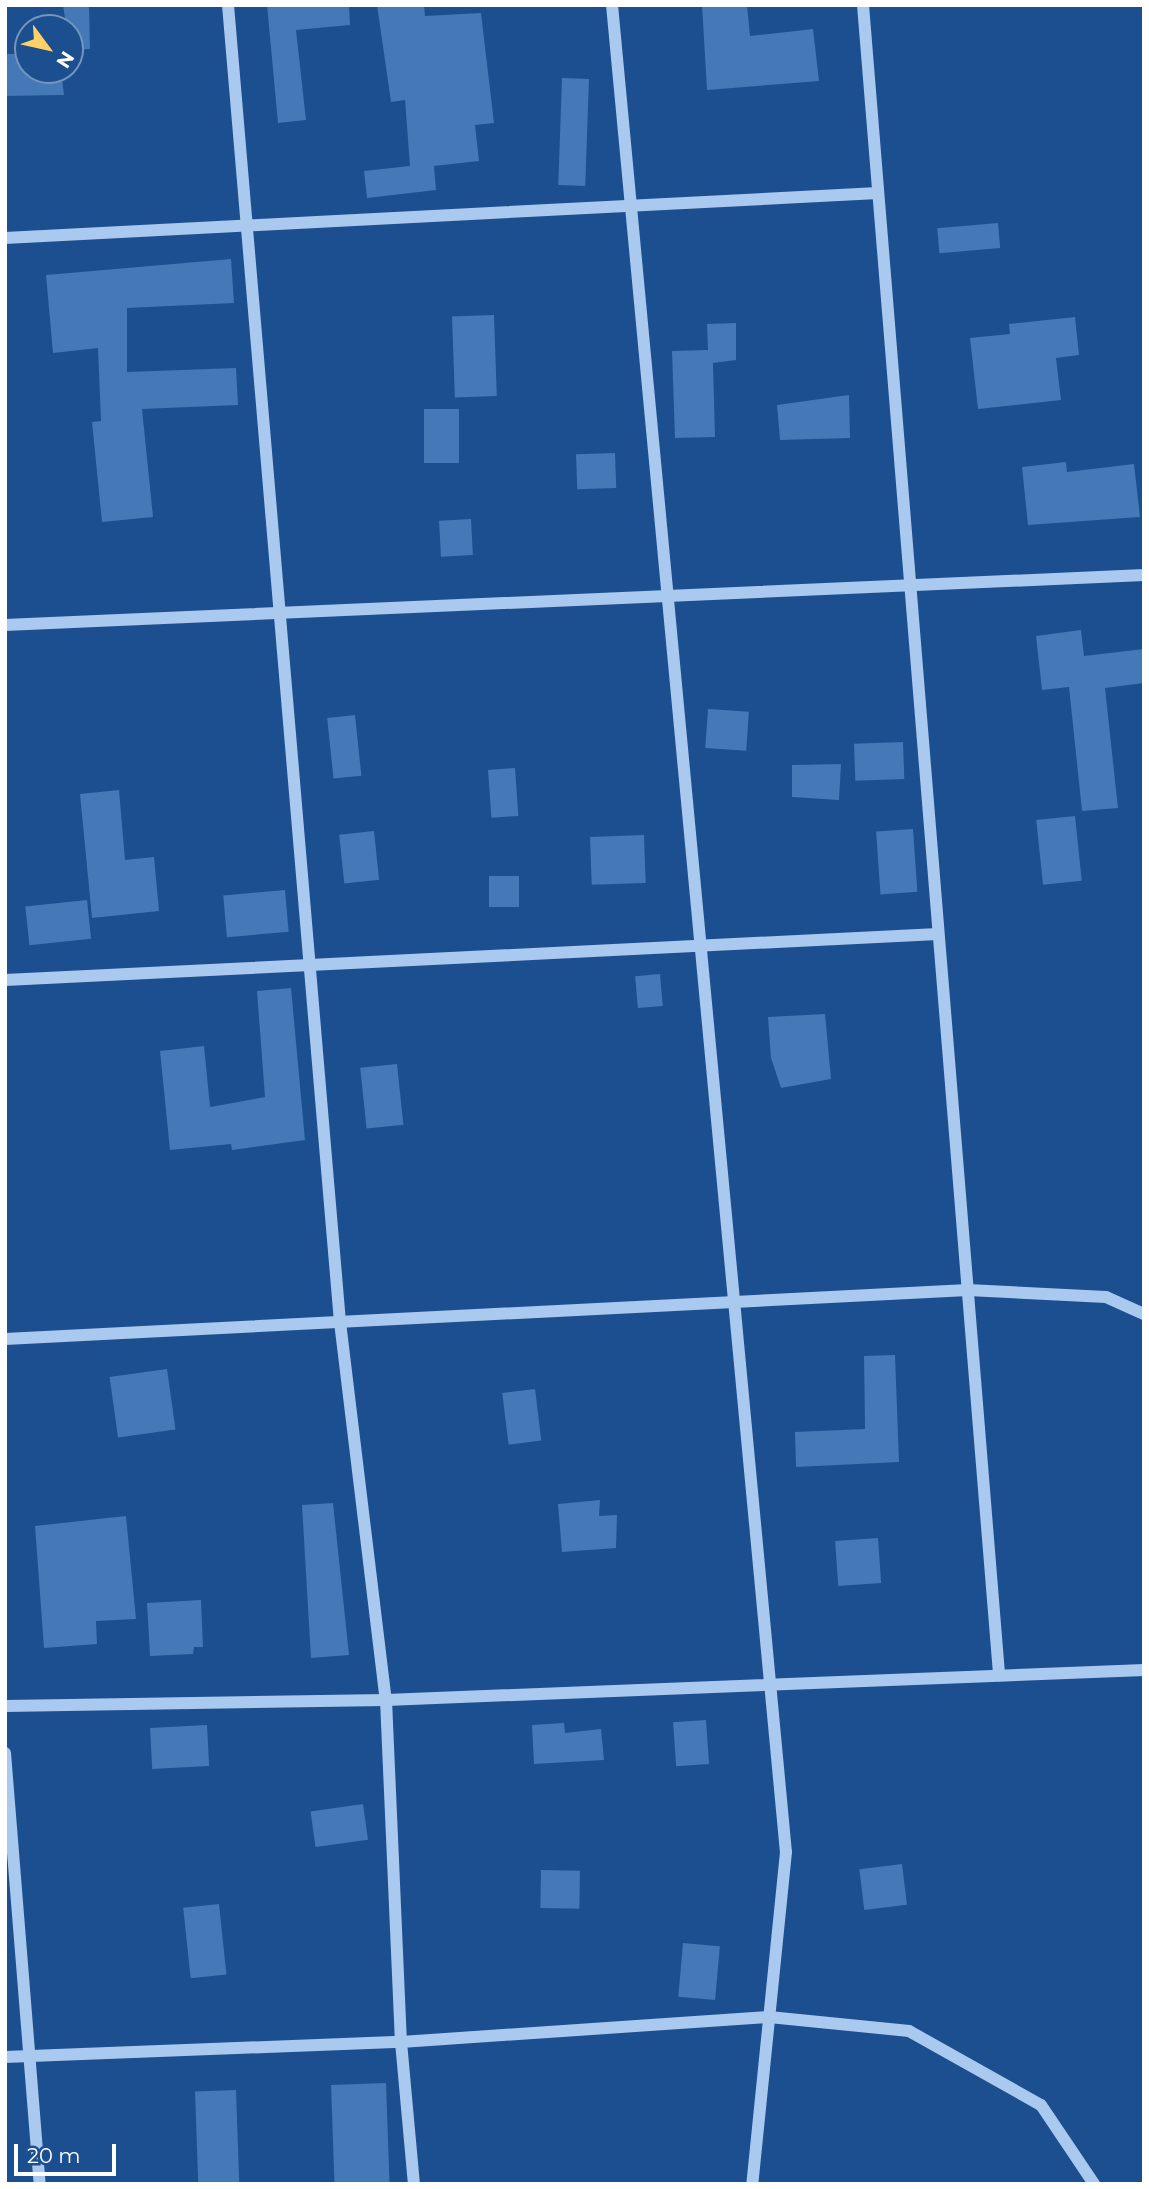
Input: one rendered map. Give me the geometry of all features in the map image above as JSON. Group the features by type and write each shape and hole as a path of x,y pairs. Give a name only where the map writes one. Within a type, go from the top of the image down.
{"street":[{"path":"228,5 340,1322 386,1700 401,2042 414,2184"},
{"path":"611,5 786,1852 752,2184"},
{"path":"863,5 999,1675"},
{"path":"5,238 878,193"},
{"path":"5,625 1144,575"},
{"path":"5,980 938,934"},
{"path":"5,1339 968,1290 1106,1297 1144,1314"},
{"path":"5,1706 386,1700 770,1682 1144,1671"},
{"path":"5,1752 40,2184"},
{"path":"5,2057 401,2042 769,2017 909,2031 1041,2105 1094,2184"}],"building":[{"path":"63,5 89,5 90,49 84,49 84,14 64,14"},
{"path":"267,5 349,5 350,25 296,30 306,120 278,123"},
{"path":"377,5 424,5 425,16 481,13 494,123 475,125 479,161 434,166 436,190 367,198 364,171 410,166 405,100 391,102"},
{"path":"702,5 747,5 750,36 813,29 819,81 707,90"},
{"path":"5,54 14,54 14,84 63,84 64,95 5,96"},
{"path":"562,78 589,79 585,186 558,185"},
{"path":"998,223 1000,248 939,253 937,228"},
{"path":"231,259 234,303 127,308 127,372 236,368 238,405 142,409 153,517 102,522 92,422 101,421 98,348 53,353 46,275"},
{"path":"494,315 497,396 455,397 452,316"},
{"path":"1075,317 1079,355 1056,358 1061,400 978,409 970,338 1010,334 1009,324"},
{"path":"736,323 736,360 713,363 715,437 675,438 672,351 708,350 707,324"},
{"path":"849,395 850,438 780,440 777,405"},
{"path":"424,409 459,409 459,463 424,463"},
{"path":"615,453 616,488 577,489 576,454"},
{"path":"1066,462 1067,472 1134,464 1140,517 1028,525 1022,467"},
{"path":"471,519 473,555 441,557 439,521"},
{"path":"1081,630 1084,656 1144,649 1144,683 1105,688 1118,808 1082,811 1069,687 1042,690 1036,636"},
{"path":"708,709 749,712 746,751 705,748"},
{"path":"355,715 361,776 334,779 327,718"},
{"path":"903,742 904,779 855,781 854,744"},
{"path":"841,764 839,800 792,797 792,765"},
{"path":"515,768 518,816 491,818 488,770"},
{"path":"119,790 125,860 154,857 159,911 92,918 80,794"},
{"path":"1075,816 1082,881 1043,885 1036,820"},
{"path":"913,829 917,892 880,894 876,832"},
{"path":"374,831 379,880 344,883 339,835"},
{"path":"644,835 646,883 592,885 590,837"},
{"path":"489,876 519,876 519,907 489,907"},
{"path":"285,890 289,932 227,937 223,895"},
{"path":"87,900 91,939 29,945 25,906"},
{"path":"660,974 663,1006 638,1008 635,976"},
{"path":"291,988 305,1140 232,1150 231,1144 170,1150 160,1051 204,1046 210,1107 265,1097 257,991"},
{"path":"825,1014 831,1079 781,1088 771,1058 768,1017"},
{"path":"397,1064 403,1125 367,1129 360,1068"},
{"path":"895,1355 899,1462 796,1467 795,1432 865,1429 864,1356"},
{"path":"167,1369 175,1429 118,1437 110,1377"},
{"path":"535,1389 541,1441 509,1445 502,1393"},
{"path":"600,1500 599,1516 617,1515 616,1548 562,1552 558,1504"},
{"path":"333,1503 349,1655 311,1658 302,1505"},
{"path":"126,1516 136,1619 96,1621 97,1644 44,1648 35,1526"},
{"path":"878,1538 881,1583 838,1586 835,1541"},
{"path":"201,1600 203,1647 194,1647 193,1654 150,1656 147,1603"},
{"path":"706,1720 709,1764 676,1766 673,1722"},
{"path":"564,1723 565,1733 601,1729 604,1760 534,1764 532,1725"},
{"path":"207,1725 209,1766 152,1769 150,1728"},
{"path":"363,1804 368,1840 316,1847 311,1811"},
{"path":"902,1864 907,1905 864,1910 859,1869"},
{"path":"541,1870 580,1871 579,1909 540,1908"},
{"path":"219,1904 226,1975 191,1978 183,1908"},
{"path":"683,1943 720,1946 715,2000 678,1997"},
{"path":"386,2083 390,2184 334,2184 331,2085"},
{"path":"236,2090 239,2184 198,2184 195,2091"}]}
